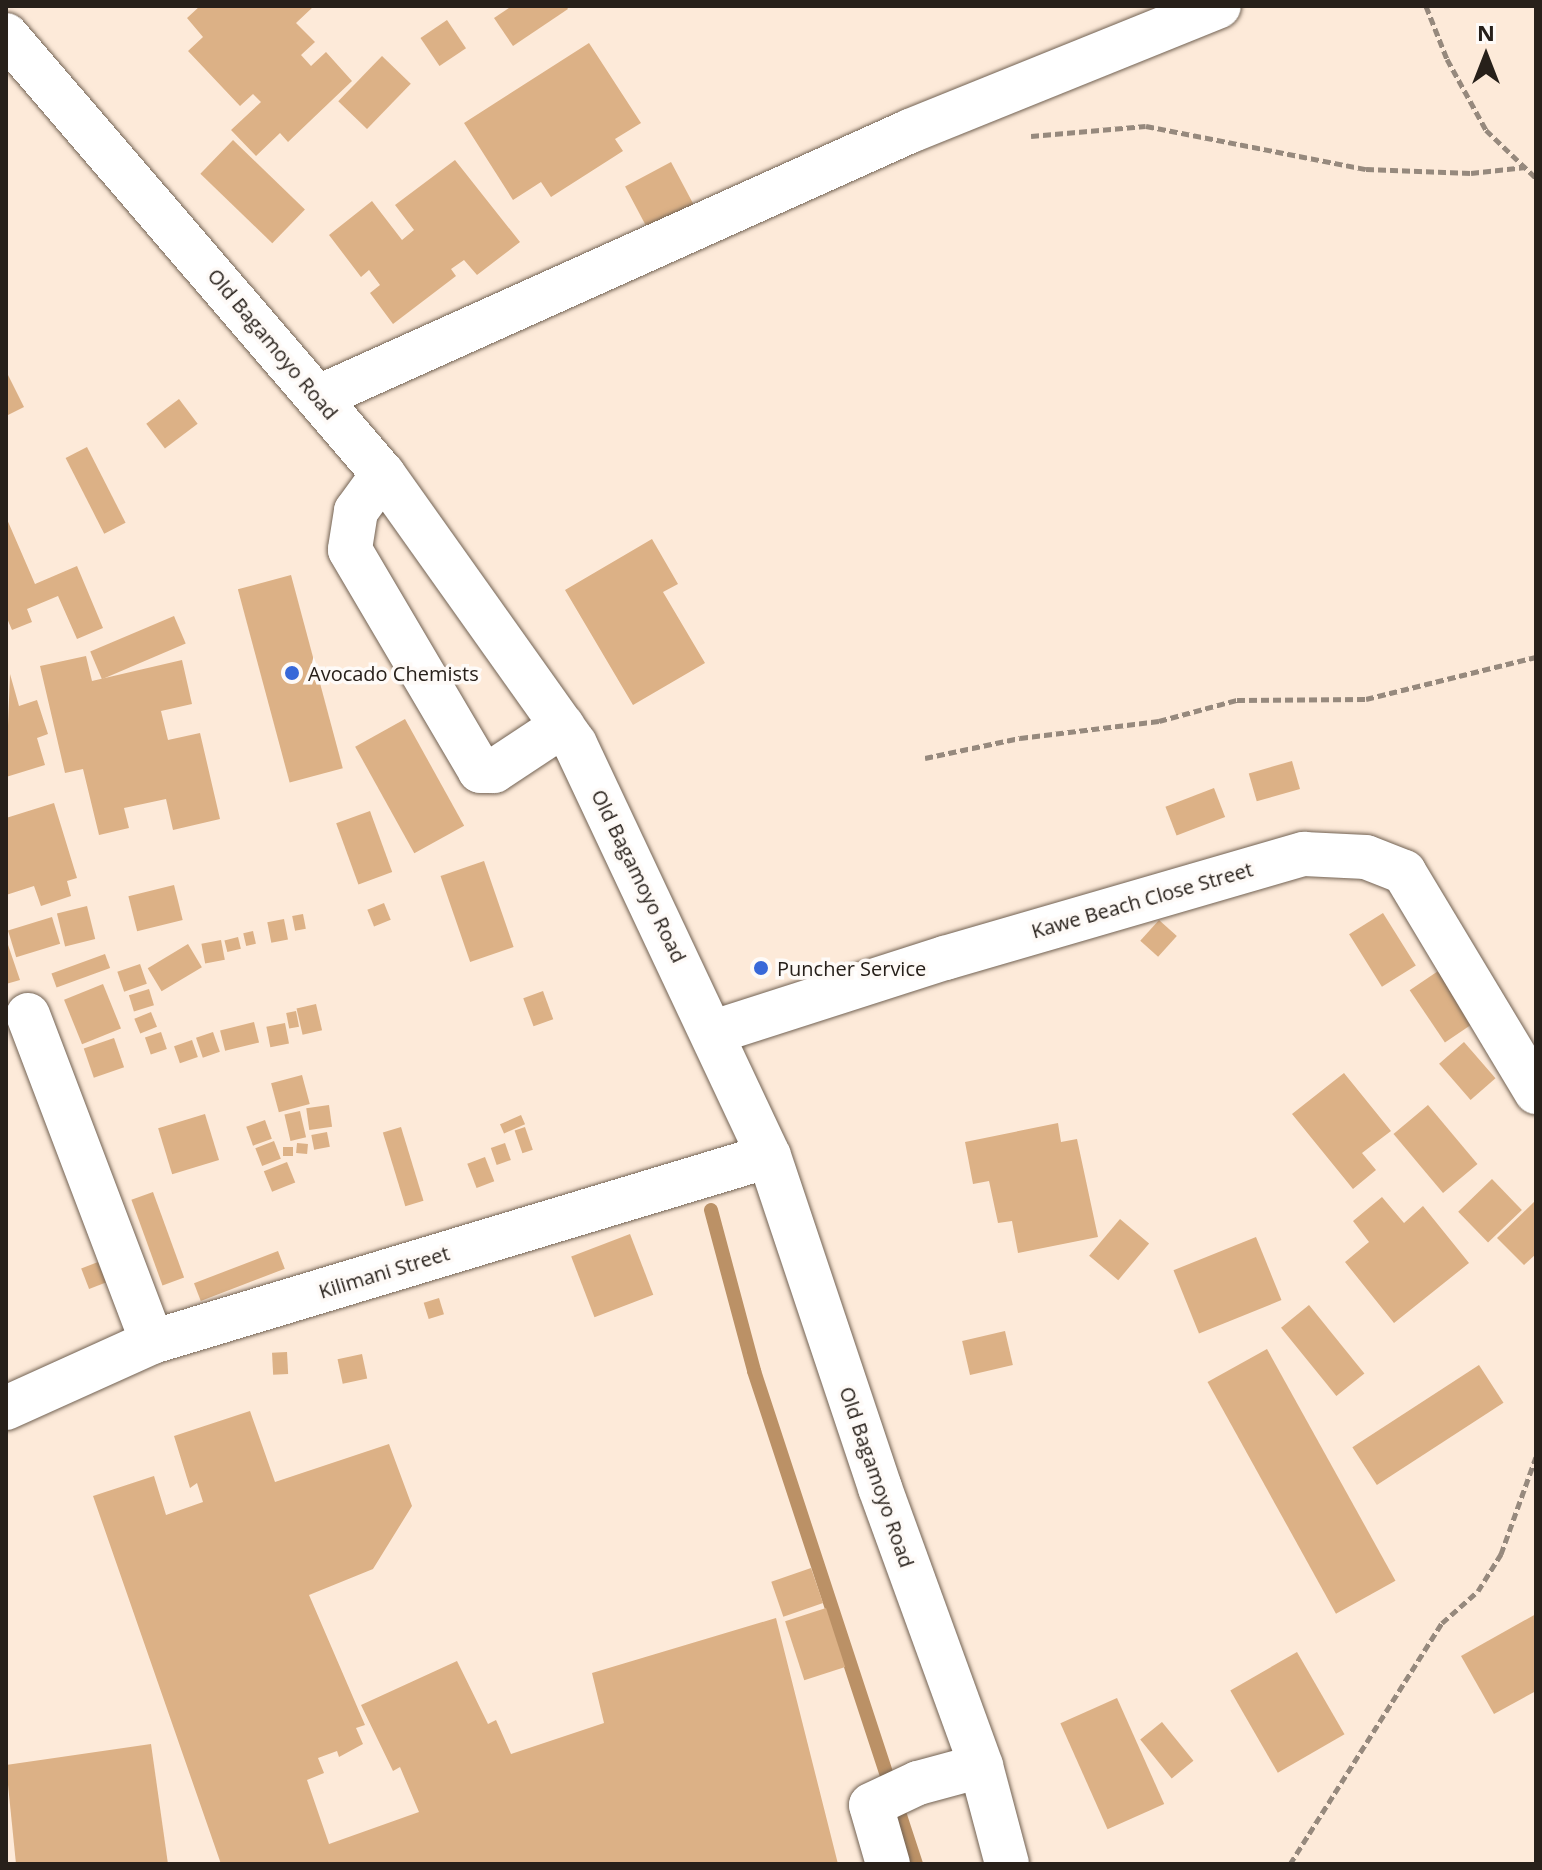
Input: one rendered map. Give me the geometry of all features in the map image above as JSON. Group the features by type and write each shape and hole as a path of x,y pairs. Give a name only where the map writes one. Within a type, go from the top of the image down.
{"street":[{"path":"319,397 910,131 1219,6"},
{"name":"Old Bagamoyo Road","path":"6,35 383,474 562,726 714,1032 769,1156 880,1488 981,1766 1007,1864"},
{"path":"383,474 356,511 350,550 480,771 494,771 562,726"},
{"name":"Kawe Beach Close Street","path":"714,1032 945,958 1304,854 1366,857 1404,872 1516,1024 1536,1092"},
{"path":"28,1015 152,1342"},
{"name":"Kilimani Street","path":"6,1408 152,1342 769,1156"},
{"path":"888,1864 871,1805 918,1783 981,1766"}],"path":[{"path":"1426,6 1447,59 1486,130 1536,178"},
{"path":"1021,135 1146,126 1366,169 1471,173 1526,167"},
{"path":"925,758 1020,738 1159,721 1237,700 1366,699 1536,657"},
{"path":"1290,1864 1442,1623 1478,1591 1501,1554 1536,1457"}],"building":[{"path":"200,6 314,6 296,23 315,42 301,55 311,66 326,52 352,81 288,142 280,133 256,156 231,130 261,102 253,94 240,106 188,51 203,37 187,18"},
{"path":"512,6 566,6 568,9 513,46 494,18"},
{"path":"447,20 466,48 439,66 420,38"},
{"path":"589,43 641,123 615,139 623,151 551,197 541,182 513,200 464,123"},
{"path":"382,56 411,84 367,129 338,101"},
{"path":"233,140 305,209 272,243 200,174"},
{"path":"455,160 520,242 477,275 464,260 451,269 456,276 393,324 370,293 380,285 369,270 361,277 329,235 372,201 402,240 414,230 395,205"},
{"path":"671,162 695,207 649,231 625,186"},
{"path":"6,371 24,407 6,416"},
{"path":"179,399 198,424 165,448 146,424"},
{"path":"87,447 126,523 104,534 66,458"},
{"path":"6,517 35,584 77,566 103,628 77,639 58,596 27,609 32,622 12,630 6,616"},
{"path":"652,539 678,584 663,592 705,663 633,705 565,590"},
{"path":"291,575 343,768 290,782 238,589"},
{"path":"174,616 186,644 102,679 90,652"},
{"path":"86,656 92,681 182,660 192,704 161,711 168,740 200,733 220,819 173,830 166,799 124,808 129,828 99,835 83,769 65,773 40,666"},
{"path":"10,674 19,706 37,700 48,734 37,738 45,765 6,777"},
{"path":"405,719 464,826 414,853 355,747"},
{"path":"1292,761 1300,789 1257,801 1249,773"},
{"path":"1214,788 1225,817 1177,836 1165,807"},
{"path":"54,803 77,878 67,881 71,896 41,906 34,886 6,895 6,818"},
{"path":"370,811 392,872 358,884 336,823"},
{"path":"484,861 514,947 470,962 441,876"},
{"path":"174,885 183,920 137,931 128,896"},
{"path":"384,903 391,920 374,926 367,910"},
{"path":"87,906 95,939 65,946 57,913"},
{"path":"1383,913 1416,966 1382,987 1349,934"},
{"path":"303,914 306,929 295,931 292,916"},
{"path":"52,917 60,944 16,957 8,930"},
{"path":"284,919 288,940 271,943 267,922"},
{"path":"1159,920 1177,936 1158,957 1140,941"},
{"path":"253,931 256,944 246,946 243,933"},
{"path":"238,937 241,949 227,952 224,940"},
{"path":"6,939 20,980 6,984"},
{"path":"221,940 225,960 205,963 201,944"},
{"path":"188,944 202,967 162,991 148,968"},
{"path":"105,954 110,968 57,988 51,973"},
{"path":"140,964 147,984 124,992 117,972"},
{"path":"1447,965 1482,1017 1445,1042 1410,990"},
{"path":"103,984 121,1029 82,1044 64,1000"},
{"path":"149,989 154,1005 134,1011 129,995"},
{"path":"543,991 553,1019 534,1026 523,998"},
{"path":"316,1004 322,1030 303,1035 297,1008"},
{"path":"296,1011 299,1027 289,1029 286,1013"},
{"path":"151,1012 157,1027 140,1034 134,1019"},
{"path":"254,1022 259,1042 225,1051 220,1030"},
{"path":"285,1023 289,1044 270,1047 266,1027"},
{"path":"161,1032 167,1049 151,1055 145,1038"},
{"path":"213,1032 220,1052 203,1058 196,1038"},
{"path":"114,1038 124,1067 94,1078 84,1048"},
{"path":"192,1040 198,1057 180,1063 174,1046"},
{"path":"1464,1042 1495,1078 1471,1100 1439,1064"},
{"path":"1344,1073 1391,1131 1362,1153 1376,1170 1353,1189 1292,1114"},
{"path":"302,1075 310,1104 279,1112 271,1083"},
{"path":"329,1105 332,1127 309,1130 306,1108"},
{"path":"1428,1105 1477,1164 1443,1193 1394,1134"},
{"path":"300,1111 306,1137 290,1141 284,1115"},
{"path":"205,1114 219,1160 172,1174 158,1128"},
{"path":"521,1115 525,1124 504,1133 500,1124"},
{"path":"265,1120 272,1139 253,1146 246,1127"},
{"path":"1058,1123 1061,1142 1077,1139 1098,1237 1018,1253 1012,1221 998,1223 989,1181 973,1184 965,1142"},
{"path":"401,1127 424,1201 405,1206 383,1133"},
{"path":"525,1127 533,1150 522,1153 515,1131"},
{"path":"327,1132 330,1147 314,1150 311,1135"},
{"path":"274,1141 281,1159 262,1166 255,1148"},
{"path":"297,1143 308,1144 307,1154 296,1153"},
{"path":"505,1143 511,1160 497,1165 491,1148"},
{"path":"283,1147 293,1147 293,1156 283,1156"},
{"path":"485,1157 494,1181 477,1188 467,1164"},
{"path":"287,1162 295,1182 272,1192 264,1171"},
{"path":"1492,1179 1522,1210 1488,1243 1458,1212"},
{"path":"153,1192 184,1278 163,1285 131,1200"},
{"path":"1382,1197 1404,1223 1423,1206 1469,1263 1394,1323 1345,1262 1369,1242 1353,1221"},
{"path":"1536,1200 1536,1254 1524,1265 1497,1238"},
{"path":"1120,1219 1149,1243 1118,1280 1089,1256"},
{"path":"630,1234 653,1295 594,1317 571,1257"},
{"path":"1256,1237 1281,1300 1199,1333 1173,1270"},
{"path":"278,1251 285,1269 201,1301 194,1283"},
{"path":"98,1262 106,1283 89,1289 81,1268"},
{"path":"439,1298 444,1314 429,1319 424,1303"},
{"path":"1309,1305 1364,1373 1336,1396 1281,1328"},
{"path":"1005,1331 1013,1365 970,1375 962,1341"},
{"path":"1267,1349 1395,1581 1336,1614 1208,1382"},
{"path":"287,1352 288,1374 273,1375 272,1353"},
{"path":"362,1354 367,1378 343,1384 338,1359"},
{"path":"1479,1365 1504,1403 1377,1485 1352,1447"},
{"path":"250,1411 275,1482 389,1444 412,1506 373,1569 309,1595 365,1725 356,1728 363,1744 339,1757 337,1751 318,1758 324,1773 307,1780 329,1844 419,1812 400,1767 393,1771 361,1705 457,1661 488,1724 496,1720 511,1754 604,1723 592,1673 776,1618 838,1864 221,1864 93,1496 154,1476 166,1515 203,1502 197,1483 190,1488 174,1436"},
{"path":"811,1568 823,1603 783,1617 771,1582"},
{"path":"826,1608 845,1667 804,1680 785,1621"},
{"path":"1536,1614 1536,1691 1494,1714 1461,1656"},
{"path":"1297,1652 1344,1734 1278,1773 1230,1690"},
{"path":"1117,1698 1164,1804 1108,1829 1060,1723"},
{"path":"1162,1722 1193,1761 1172,1778 1140,1740"},
{"path":"151,1744 168,1864 16,1864 6,1765"}],"waterway":[{"path":"711,1210 754,1371 916,1864"}],"place":[{"name":"Avocado Chemists","path":"292,673"},
{"name":"Puncher Service","path":"761,968"}]}
